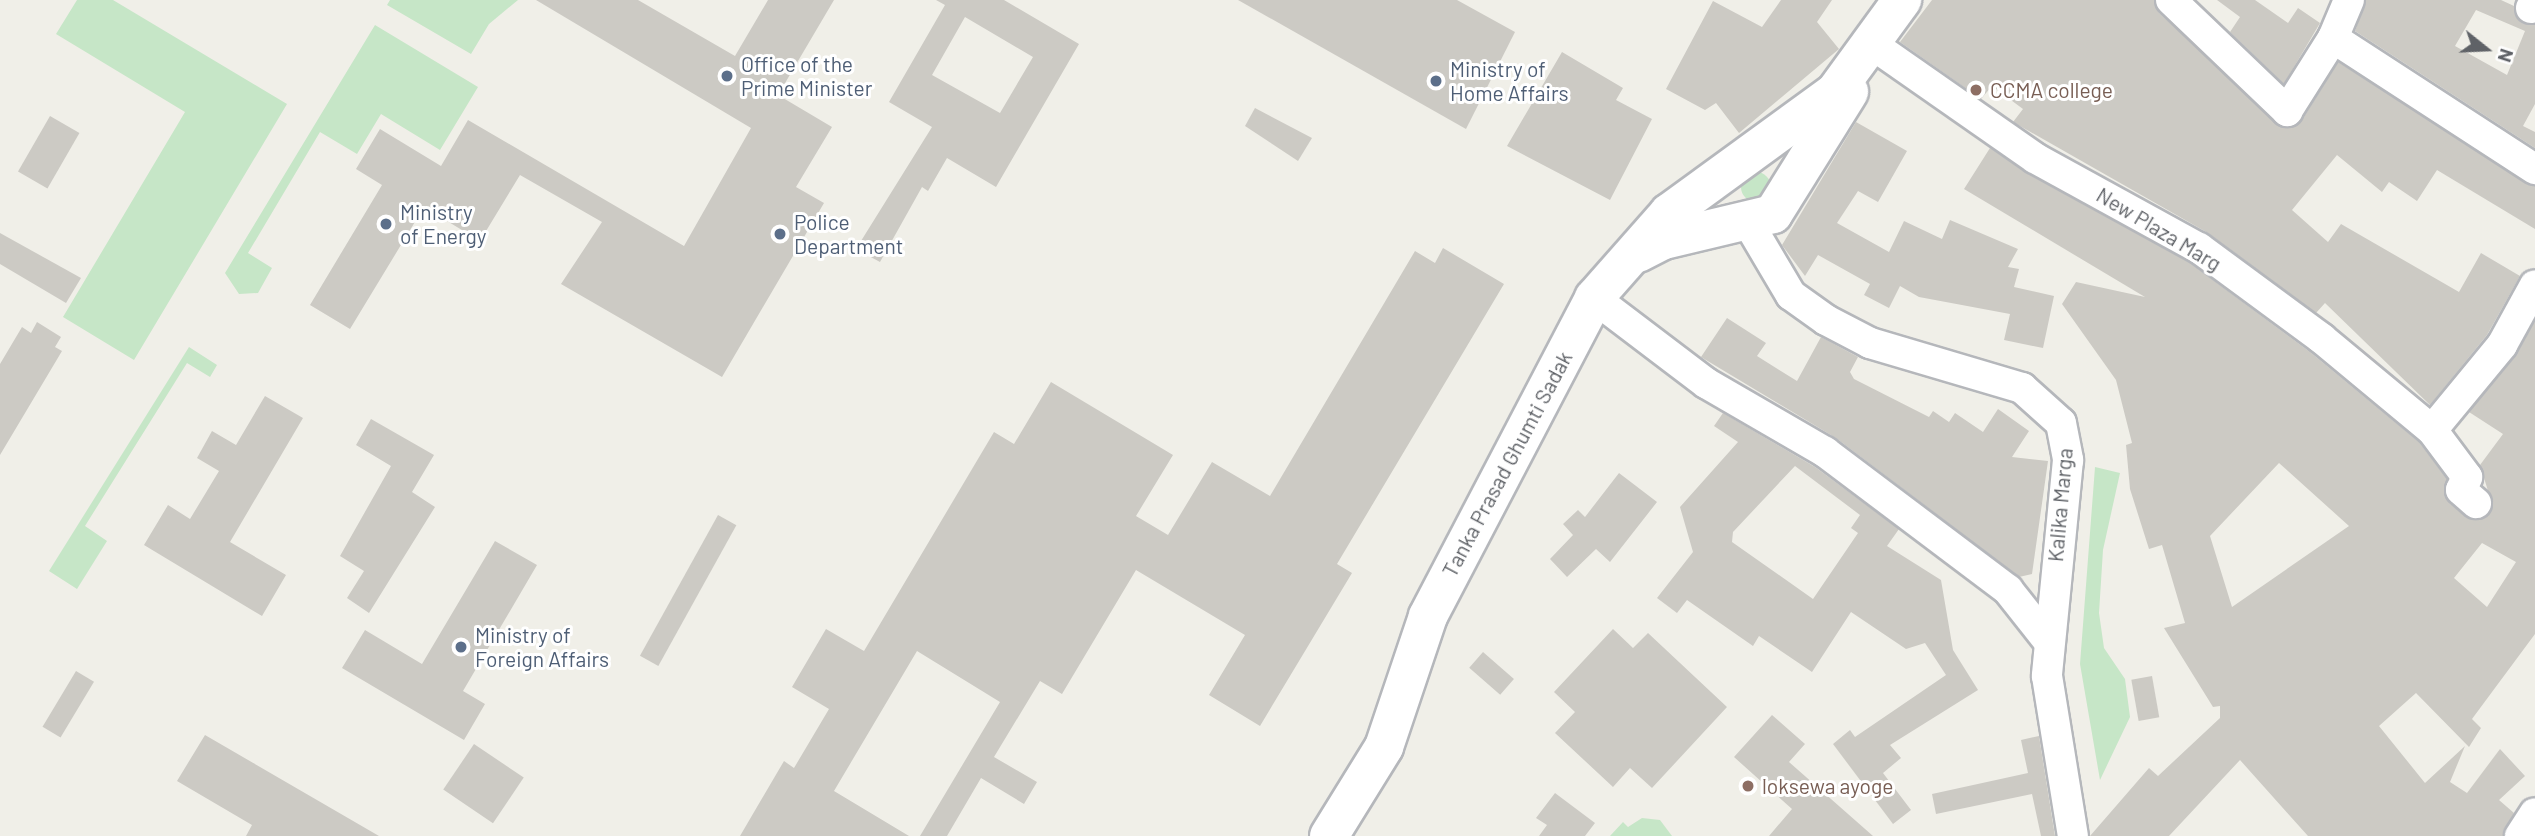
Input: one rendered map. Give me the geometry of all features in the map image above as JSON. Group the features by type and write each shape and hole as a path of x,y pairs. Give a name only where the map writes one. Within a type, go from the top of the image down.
{"street":[{"path":"1774,270 1776,224 1788,198 1873,46 1902,0"},
{"path":"2171,0 2287,111 2333,38 2349,0"},
{"path":"2333,38 2535,169"},
{"path":"1620,261 1688,197 1814,111 1873,46"},
{"name":"New Plaza Marg","path":"1873,46 2035,158 2199,248 2432,430 2467,477 2460,490 2476,503"},
{"path":"1743,162 1784,167 1788,198"},
{"path":"1743,162 1727,202 1746,219"},
{"name":"Tanka Prasad Ghumti Sadak","path":"1329,836 1384,747 1428,616 1594,298 1620,261 1664,240 1773,214 1788,198"},
{"name":"Kalika Marga","path":"1746,219 1791,295 1870,343 2022,388 2052,410 2068,460 2046,638 2073,836"},
{"path":"2432,430 2502,345 2535,285"},
{"path":"1594,298 1706,383 1825,452 2008,590 2046,638"},
{"path":"2520,836 2535,813"}],"green space":[{"path":"77,0 113,0 287,104 134,360 63,317 185,112 56,34"},
{"path":"390,0 518,0 489,24 471,54 387,5"},
{"path":"375,25 478,87 440,150 381,114 357,154 320,132 248,253 272,268 258,293 239,294 225,273"},
{"path":"1756,172 1767,176 1771,187 1767,198 1756,202 1745,198 1741,187 1745,176"},
{"path":"189,347 217,365 210,377 187,363 85,526 107,541 77,589 49,571"},
{"path":"2095,467 2120,473 2103,550 2099,613 2104,648 2125,679 2130,717 2100,780 2080,664"},
{"path":"1642,818 1660,820 1672,836 1610,836 1623,822 1628,827"}],"building":[{"path":"536,0 638,0 735,56 768,0 834,0 778,95 832,127 796,187 824,203 722,377 561,284 602,222 520,175 480,241 424,207 350,329 310,305 382,185 356,169 380,129 441,166 468,120 684,246 751,128"},
{"path":"936,0 1004,0 1079,44 996,187 947,158 928,191 922,187 880,262 856,249 932,127 889,102 945,5","holes":["965,17 1033,57 1000,113 932,75"]},
{"name":"Ministry of Home Affairs","path":"1238,0 1457,0 1515,32 1466,129"},
{"path":"1781,0 1832,0 1817,22 1839,49 1739,133 1716,103 1705,110 1666,89 1713,1 1762,27"},
{"path":"1932,0 2154,0 2159,13 2285,128 2302,120 2338,62 2535,186 2535,229 2437,170 2417,201 2389,182 2382,192 2337,155 2292,210 2328,242 2341,224 2459,292 2481,253 2520,276 2487,335 2430,405 2325,303 2316,313 2208,233 2013,122 2023,109 1992,86 1981,99 1900,42"},
{"path":"2217,0 2255,0 2288,23 2298,8 2320,23 2284,84 2230,32 2240,17"},
{"path":"2366,0 2501,0 2514,6 2522,23 2535,25 2535,104 2523,126 2535,132 2535,148 2355,31","holes":["2476,10 2525,31 2507,75 2455,46"]},
{"path":"1562,52 1623,88 1616,100 1652,119 1610,200 1507,146"},
{"path":"1255,108 1312,138 1298,161 1245,126"},
{"path":"50,116 79,133 47,188 18,171"},
{"path":"1856,122 1907,151 1878,202 1858,191 1837,223 1889,252 1904,221 1942,239 1950,220 2018,249 2008,267 2019,269 2014,287 2054,296 2043,348 2004,340 2010,314 1919,297 1900,286 1889,308 1864,295 1870,284 1818,255 1805,276 1782,245"},
{"path":"1990,148 2190,263 2310,352 2419,442 2447,479 2449,503 2472,520 2493,507 2480,465 2503,434 2469,412 2535,321 2535,634 2472,719 2481,728 2469,747 2416,693 2379,726 2425,783 2465,746 2450,782 2467,793 2500,749 2525,776 2499,800 2514,813 2503,836 2308,836 2240,760 2169,836 2090,836 2149,768 2158,776 2220,718 2220,706 2213,707 2164,628 2185,623 2162,545 2149,549 2130,489 2126,445 2132,443 2116,380 2062,304 2076,282 2145,297 1964,189","holes":["2279,463 2349,526 2232,607 2210,536","2482,543 2516,562 2487,607 2454,578"]},
{"path":"0,233 81,278 66,303 0,264"},
{"path":"1443,248 1504,284 1337,564 1352,573 1260,726 1209,695 1245,635 1136,570 1062,694 1040,681 994,757 1037,782 1024,804 981,778 947,836 920,836 1000,702 917,651 834,791 909,836 740,836 784,761 794,768 829,709 792,687 826,629 864,651 994,432 1014,444 1051,382 1173,455 1136,516 1168,535 1212,462 1270,496 1415,251 1435,263"},
{"path":"1727,318 1766,343 1757,356 1797,381 1821,337 1858,357 1850,372 1854,379 1929,417 1933,411 1949,422 1955,413 1983,432 1998,409 2029,431 2012,457 2048,461 2032,574 2019,577 1836,438 1701,357"},
{"path":"37,322 61,337 55,347 62,351 0,455 0,364 22,327 31,333"},
{"path":"265,396 303,418 230,542 286,575 262,616 144,545 168,505 190,519 219,471 197,458 212,431 236,445"},
{"path":"1723,413 1815,467 1899,529 1887,546 1941,580 1953,650 1978,690 1890,745 1901,758 1883,773 1911,810 1893,824 1833,744 1850,730 1855,737 1946,675 1925,643 1906,649 1851,612 1812,672 1759,636 1753,646 1687,600 1677,613 1657,598 1693,552 1680,507 1738,442 1714,426","holes":["1795,466 1860,515 1851,528 1858,533 1813,599 1732,542 1733,532"]},
{"path":"371,419 434,455 412,492 435,507 369,613 347,598 364,571 340,556 391,466 356,445"},
{"path":"1619,473 1657,502 1610,562 1596,549 1567,577 1550,559 1573,535 1563,524 1578,510 1585,517"},
{"path":"718,515 736,525 658,666 640,656"},
{"name":"Ministry of Foreign Affairs","path":"495,541 537,565 463,691 485,704 464,740 342,668 365,630 422,664"},
{"path":"1613,629 1633,648 1648,633 1727,707 1652,788 1630,768 1613,787 1555,733 1575,712 1554,692"},
{"path":"1483,652 1514,679 1500,695 1469,668"},
{"path":"76,671 94,682 61,738 43,727"},
{"path":"2152,676 2159,717 2139,721 2131,680"},
{"path":"1772,715 1805,744 1789,762 1873,836 1769,836 1792,809 1734,757"},
{"path":"205,735 379,836 246,836 252,825 177,781"},
{"path":"2039,736 2055,836 2041,836 2032,794 1936,814 1932,794 2028,773 2021,740"},
{"path":"474,744 524,778 493,823 443,790"},
{"path":"1555,793 1595,823 1585,836 1539,836 1547,825 1536,818"}],"place":[{"name":"Office of the Prime Minister","path":"727,76"},
{"name":"Ministry of Home Affairs","path":"1436,81"},
{"name":"CCMA college","path":"1976,90"},
{"name":"Ministry of Energy","path":"386,224"},
{"name":"Police Department","path":"780,234"},
{"name":"Ministry of Foreign Affairs","path":"461,647"},
{"name":"loksewa ayoge","path":"1748,786"}]}
